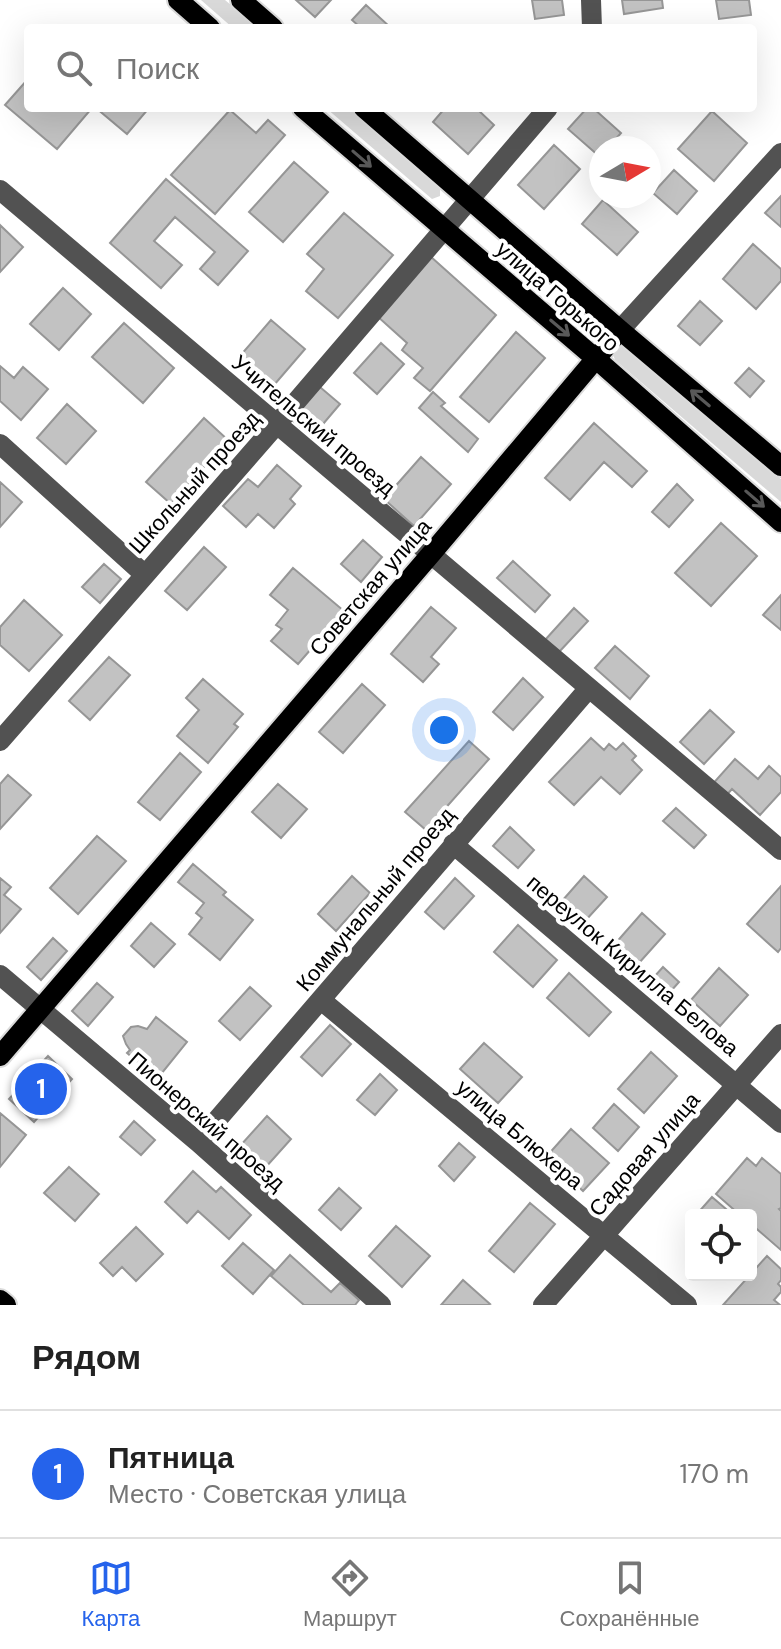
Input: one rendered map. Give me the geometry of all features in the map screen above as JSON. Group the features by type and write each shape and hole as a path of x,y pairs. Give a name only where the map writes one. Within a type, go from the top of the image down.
{"main road":[{"path":"178,0 205,24"},
{"path":"241,0 268,24"},
{"name":"улица Горького","path":"308,112 781,522"},
{"name":"улица Горького","path":"369,112 781,466"},
{"name":"Советская улица","path":"0,1056 620,330"},
{"path":"0,1300 6,1305"}],"street":[{"path":"591,0 592,24"},
{"name":"Школьный проезд","path":"0,741 8,716 144,574 545,112"},
{"name":"Советская улица","path":"620,330 781,153"},
{"name":"Учительский проезд","path":"0,190 781,850"},
{"path":"0,444 144,574"},
{"name":"Коммунальный проезд","path":"198,1142 589,688"},
{"name":"переулок Кирилла Белова","path":"453,844 781,1123"},
{"name":"Пионерский проезд","path":"0,975 198,1142 381,1305"},
{"name":"улица Блюхера","path":"321,1000 687,1305"},
{"name":"Садовая улица","path":"543,1305 781,1034"}],"shaded area":[{"path":"201,0 225,0 253,24 228,24"},
{"path":"331,112 355,112 440,186 440,196 432,199"},
{"path":"621,345 627,346 781,479 781,502 615,360 613,354"}],"building":[{"path":"296,0 331,0 315,17"},
{"path":"532,0 562,0 564,15 535,19"},
{"path":"622,0 662,0 663,8 624,14"},
{"path":"716,0 749,0 751,15 719,19"},
{"path":"366,5 387,24 356,24 352,20"},
{"path":"24,84 24,112 89,112 57,149 5,105"},
{"path":"101,112 146,112 127,134"},
{"path":"228,112 232,112 256,133 268,120 285,135 215,214 171,175"},
{"path":"442,112 480,112 494,125 468,154 433,122"},
{"path":"583,112 597,112 621,133 618,136 589,136 589,147 568,129"},
{"path":"711,112 747,143 714,181 678,149"},
{"path":"554,145 580,169 544,209 518,185"},
{"path":"294,162 328,192 283,242 249,212"},
{"path":"674,170 697,191 677,214 661,200 661,184"},
{"path":"166,179 248,251 218,285 200,269 215,252 175,217 154,241 182,265 161,288 110,243"},
{"path":"781,196 781,227 765,213"},
{"path":"596,208 612,208 638,232 617,255 582,224"},
{"path":"344,213 393,255 338,318 306,291 324,269 307,254"},
{"path":"0,225 23,247 0,272"},
{"path":"753,244 781,269 781,281 756,309 723,279"},
{"path":"430,256 496,315 430,391 414,378 423,368 402,350 407,343 377,316"},
{"path":"63,288 91,314 59,350 30,324"},
{"path":"700,301 722,321 700,345 678,326"},
{"path":"271,320 305,349 274,385 240,356"},
{"path":"124,323 174,368 143,403 92,357"},
{"path":"516,332 545,358 489,422 460,397"},
{"path":"381,343 404,364 377,394 354,373"},
{"path":"0,366 14,378 23,367 48,389 21,420 0,401"},
{"path":"749,368 764,381 750,397 735,383"},
{"path":"314,382 340,404 312,437 286,415"},
{"path":"433,392 445,403 441,406 478,439 468,452 419,408"},
{"path":"67,404 96,431 66,464 37,438"},
{"path":"204,418 228,440 171,504 146,482"},
{"path":"594,423 647,471 632,487 604,462 570,500 545,478"},
{"path":"421,457 451,484 414,526 384,499"},
{"path":"277,465 301,486 290,499 295,504 274,528 258,514 246,527 223,506 248,479 258,487"},
{"path":"0,482 22,502 0,527"},
{"path":"677,484 693,500 669,527 652,512"},
{"path":"721,523 757,556 711,606 675,573"},
{"path":"363,540 382,557 361,582 341,564"},
{"path":"204,547 226,567 187,610 165,591"},
{"path":"513,561 550,595 535,612 497,578"},
{"path":"104,564 121,579 100,603 82,587"},
{"path":"293,568 344,611 298,664 271,641 282,629 276,625 288,610 270,595"},
{"path":"781,595 781,630 763,615"},
{"path":"24,600 62,635 29,671 0,645 0,627"},
{"path":"431,607 456,628 431,657 439,664 423,682 391,654"},
{"path":"574,608 588,621 559,652 545,640"},
{"path":"615,646 649,676 630,699 595,668"},
{"path":"109,657 130,675 90,720 69,701"},
{"path":"523,678 543,697 513,730 493,712"},
{"path":"203,679 243,714 234,724 238,727 208,763 177,736 199,710 186,698"},
{"path":"362,684 385,705 343,753 319,732"},
{"path":"710,710 734,732 704,764 680,742"},
{"path":"591,738 604,750 609,744 616,750 623,743 636,756 632,760 642,770 620,794 601,777 574,805 549,782"},
{"path":"469,741 489,759 426,830 405,812"},
{"path":"180,753 201,772 160,820 138,802"},
{"path":"735,759 758,779 769,766 781,777 781,792 760,815 732,789 723,799 710,787"},
{"path":"8,775 31,795 0,829 0,784"},
{"path":"278,784 307,809 281,838 252,812"},
{"path":"676,808 706,835 694,848 663,821"},
{"path":"510,827 534,850 518,868 493,846"},
{"path":"97,836 126,861 78,914 50,888"},
{"path":"193,864 253,920 220,960 189,934 202,918 196,913 204,903 178,882"},
{"path":"352,876 370,893 336,931 318,914"},
{"path":"584,876 607,897 585,921 562,901"},
{"path":"0,878 11,887 4,895 21,909 0,933"},
{"path":"455,878 474,896 444,929 425,912"},
{"path":"781,886 781,948 778,952 747,924"},
{"path":"642,913 665,934 630,973 607,953"},
{"path":"151,923 175,944 154,967 131,946"},
{"path":"518,925 557,960 533,987 494,952"},
{"path":"53,938 67,951 41,980 27,967"},
{"path":"663,967 679,982 662,1001 646,986"},
{"path":"719,968 748,995 720,1026 691,1000"},
{"path":"569,973 611,1012 589,1036 547,998"},
{"path":"97,983 113,997 88,1026 72,1011"},
{"path":"250,987 271,1006 240,1040 219,1021"},
{"path":"156,1017 187,1042 153,1084 138,1072 142,1066 127,1053 130,1050 123,1036 131,1027 147,1029"},
{"path":"330,1025 351,1044 322,1076 301,1057"},
{"path":"484,1043 522,1077 498,1103 460,1069"},
{"path":"651,1052 677,1076 644,1113 618,1089"},
{"path":"48,1056 72,1079 34,1122 9,1099"},
{"path":"380,1074 397,1090 375,1115 357,1100"},
{"path":"614,1104 639,1127 618,1151 593,1128"},
{"path":"0,1113 26,1135 0,1167"},
{"path":"267,1116 291,1139 265,1168 240,1146"},
{"path":"134,1121 155,1140 141,1155 120,1137"},
{"path":"571,1129 609,1163 583,1191 546,1157"},
{"path":"459,1143 475,1157 454,1181 439,1166"},
{"path":"747,1158 756,1166 762,1158 781,1174 781,1250 757,1229 757,1209 733,1209 716,1194"},
{"path":"69,1167 99,1194 75,1221 44,1193"},
{"path":"193,1171 216,1192 221,1187 251,1215 229,1239 198,1211 187,1223 165,1202"},
{"path":"339,1188 361,1208 341,1230 319,1210"},
{"path":"712,1197 726,1209 701,1209"},
{"path":"530,1203 555,1224 514,1272 489,1251"},
{"path":"396,1226 430,1256 402,1287 369,1256"},
{"path":"136,1227 163,1254 136,1281 122,1267 113,1276 100,1263"},
{"path":"243,1243 274,1270 253,1294 222,1266"},
{"path":"290,1255 331,1292 340,1283 359,1300 355,1305 304,1305 271,1276"},
{"path":"767,1256 781,1269 778,1284 781,1292 774,1300 780,1305 723,1305 745,1281 757,1281 757,1267"},
{"path":"463,1280 490,1304 441,1305"}],"place":[{"name":"Пятница","path":"41,1089"}]}
